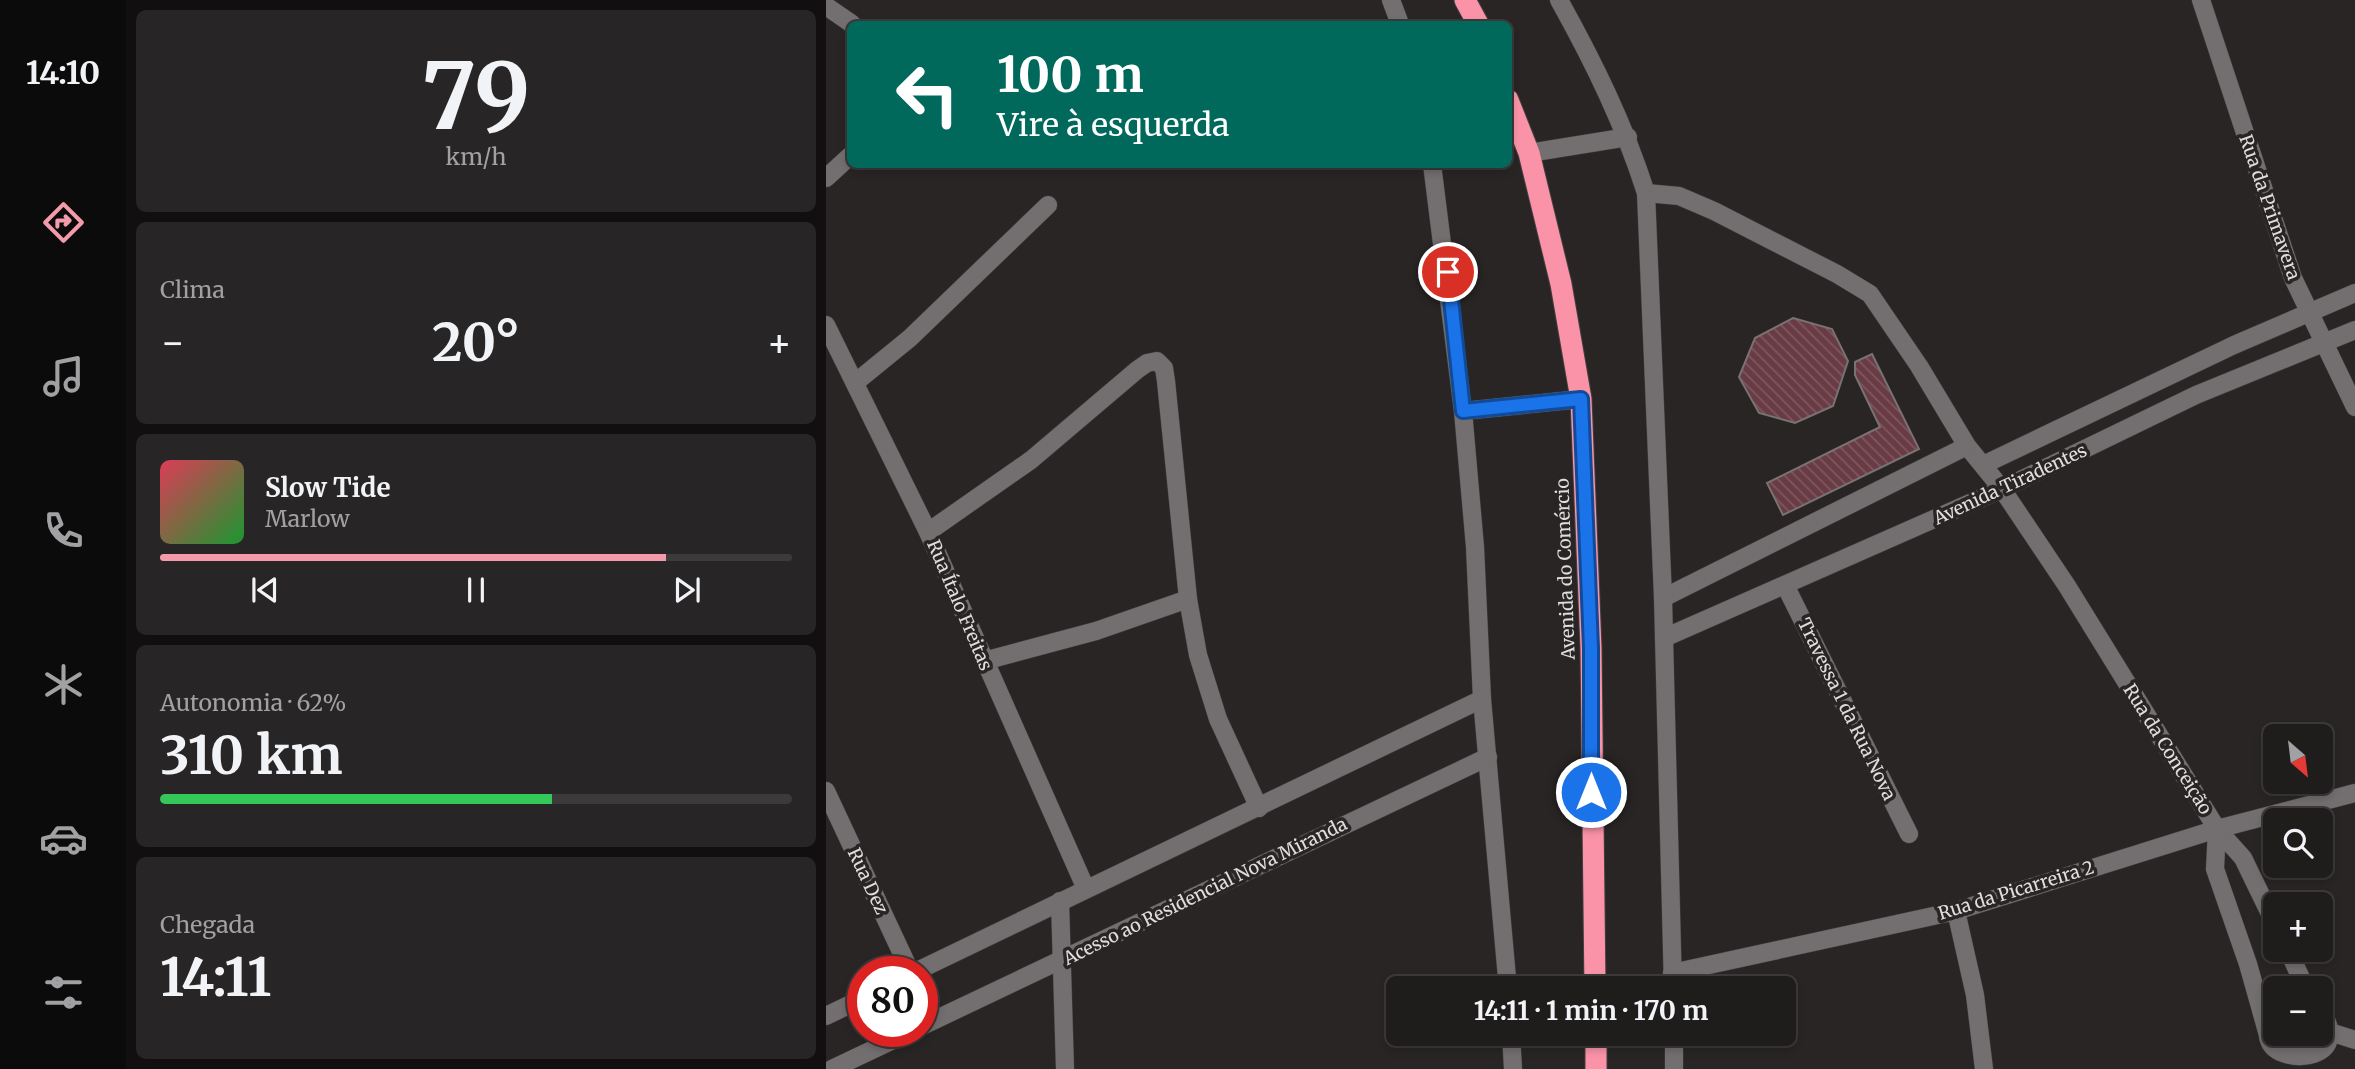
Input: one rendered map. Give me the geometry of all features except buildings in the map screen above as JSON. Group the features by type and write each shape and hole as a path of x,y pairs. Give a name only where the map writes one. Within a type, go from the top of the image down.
{"highway":[{"path":"1465,0 1476,21"},
{"name":"Avenida do Comércio","path":"1512,110 1529,153 1561,284 1581,399 1591,648 1595,976"},
{"path":"1596,1046 1596,1069"}],"street":[{"path":"1391,0 1400,21"},
{"path":"1559,0 1597,67 1628,137 1646,193 1663,598 1672,976"},
{"name":"Rua da Primavera","path":"2201,0 2230,79 2293,278 2355,407"},
{"path":"826,6 848,21"},
{"path":"1529,153 1628,137"},
{"path":"826,178 847,159"},
{"path":"1433,168 1463,411 1475,547 1482,699 1506,976"},
{"path":"1646,193 1679,197 1714,211 1870,294 1919,366 1967,446 2003,489"},
{"path":"856,382 910,338 1048,205"},
{"name":"Avenida Tiradentes","path":"1983,465 2234,345 2355,293"},
{"name":"Rua Ítalo Freitas","path":"826,325 928,532 1086,889"},
{"name":"Avenida Tiradentes","path":"1664,638 2003,489 2196,395 2325,345 2355,330"},
{"path":"928,532 1040,452 1137,370 1147,363 1157,361 1164,368 1166,381 1188,599 1198,655 1218,719 1259,808"},
{"path":"1463,411 1581,399"},
{"path":"1663,598 1967,446"},
{"name":"Rua da Conceição","path":"2003,489 2067,586 2217,829 2216,869 2263,1017"},
{"name":"Travessa 1 da Rua Nova","path":"1785,585 1909,834"},
{"path":"984,661 1096,631 1188,599"},
{"path":"938,961 1482,699"},
{"name":"Acesso ao Residencial Nova Miranda","path":"938,1018 1488,757"},
{"name":"Rua Dez","path":"826,791 903,956"},
{"name":"Rua da Picarreira 2","path":"1692,976 1956,911 2217,829 2355,793"},
{"path":"2217,829 2243,858 2263,899"},
{"path":"1060,901 1064,958 1065,1069"},
{"path":"1956,911 1975,995 1984,1069"},
{"path":"826,1016 847,1006"},
{"path":"2333,1033 2355,1040"},
{"path":"1512,1046 1513,1069"},
{"path":"1674,1046 1674,1069"},
{"name":"Rua da Conceição","path":"2271,1046 2280,1063"},
{"path":"2303,1064 2315,1061 2324,1053 2326,1046"},
{"path":"832,1069 878,1047"},
{"path":"2280,1063 2329,1069"}],"route":[{"path":"1448,272 1463,411 1581,399 1591,648 1591,792"}]}
